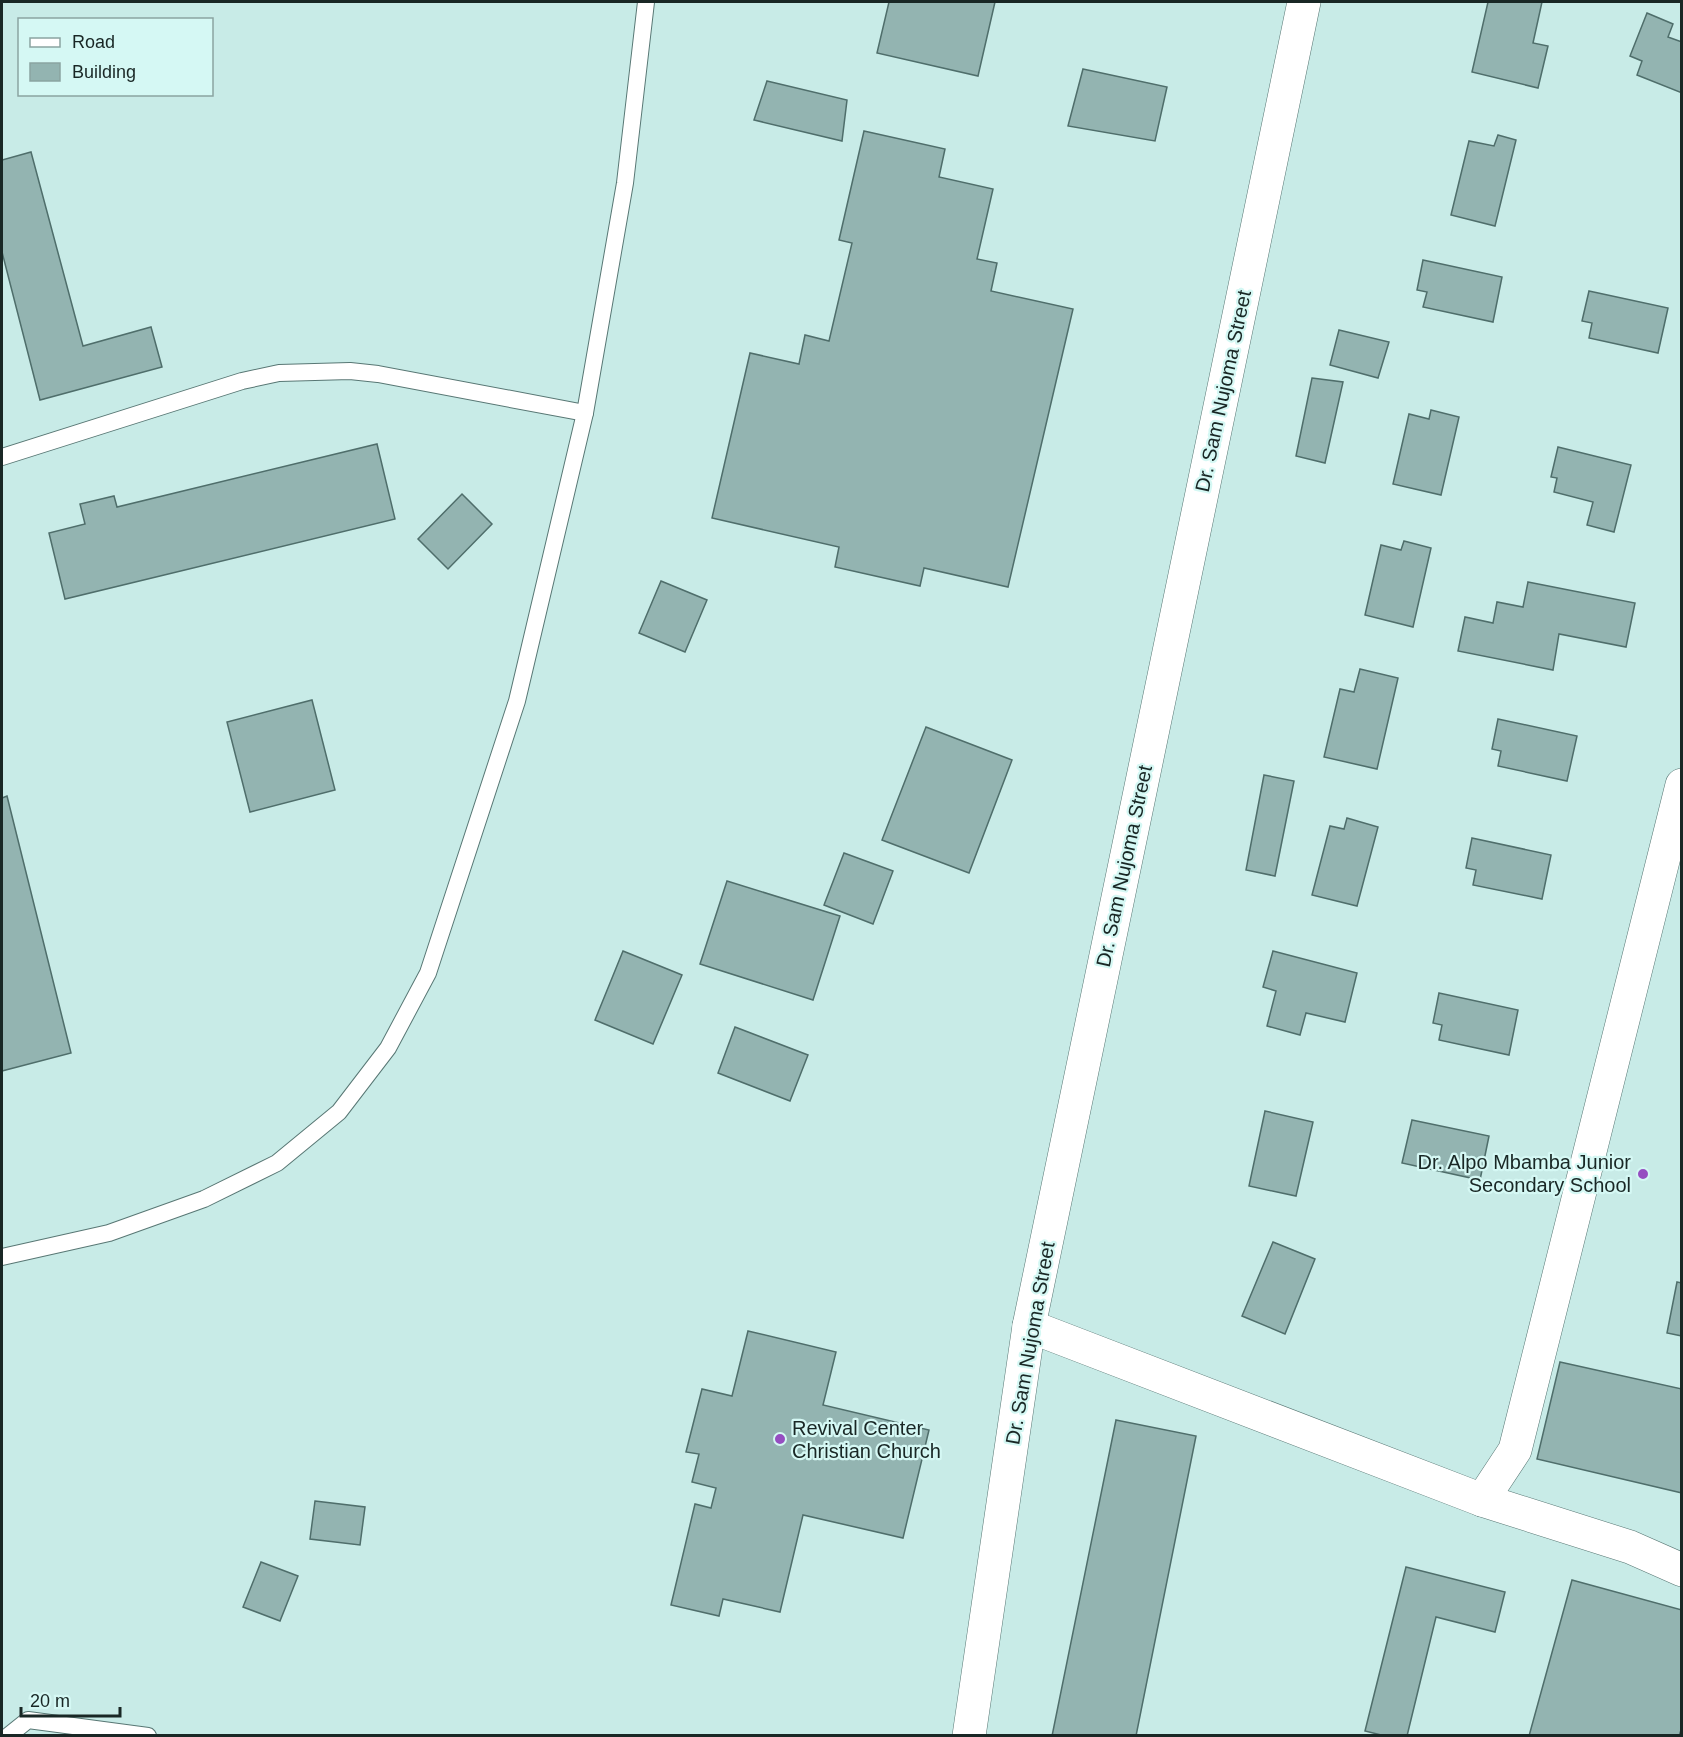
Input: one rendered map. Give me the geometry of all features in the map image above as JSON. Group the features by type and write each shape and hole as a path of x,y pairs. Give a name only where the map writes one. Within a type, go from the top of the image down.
{"street":[{"name":"Dr. Sam Nujoma Street","path":"969,1736 1029,1326 1304,2"},
{"path":"1482,1500 1515,1450 1682,785"},
{"path":"1029,1326 1482,1500 1630,1547 1682,1570"}],"lane":[{"path":"2,1257 109,1233 204,1198 277,1163 339,1112 388,1048 428,973 517,701 585,413 625,183 646,2"},
{"path":"2,457 242,381 279,373 316,371 378,374 585,413"},
{"path":"8,1736 28,1720 148,1736"}],"building":[{"path":"889,2 995,2 978,76 877,53"},
{"path":"1488,2 1542,2 1533,43 1548,46 1538,88 1472,72"},
{"path":"1647,13 1673,24 1668,37 1682,42 1682,93 1637,75 1642,61 1630,56"},
{"path":"1083,69 1167,87 1155,141 1068,126"},
{"path":"767,81 847,100 842,141 754,120"},
{"path":"864,131 945,149 939,177 993,189 977,259 997,263 991,291 1073,309 1008,587 924,568 920,586 835,567 839,547 712,518 750,353 799,364 805,335 829,341 852,243 839,240"},
{"path":"1498,135 1516,140 1495,226 1451,215 1469,141 1494,146"},
{"path":"31,152 83,346 151,327 162,367 40,400 2,252 2,160"},
{"path":"1423,260 1502,277 1493,322 1423,307 1427,292 1417,290"},
{"path":"1589,291 1668,308 1658,353 1589,338 1592,323 1582,321"},
{"path":"1339,330 1389,342 1378,378 1330,365"},
{"path":"1312,378 1343,382 1325,463 1296,456"},
{"path":"1431,410 1459,417 1441,495 1393,484 1409,414 1429,419"},
{"path":"377,444 395,519 65,599 49,533 85,524 80,504 114,496 117,507"},
{"path":"1558,447 1631,465 1614,532 1587,525 1593,502 1554,492 1557,478 1551,477"},
{"path":"462,494 492,524 448,569 418,539"},
{"path":"1404,541 1431,548 1413,627 1365,615 1381,545 1401,550"},
{"path":"661,581 707,600 685,652 639,633"},
{"path":"1528,582 1635,603 1626,647 1559,634 1553,670 1458,651 1465,617 1493,623 1497,602 1523,607"},
{"path":"1360,669 1398,678 1377,769 1324,757 1340,689 1354,692"},
{"path":"312,700 335,790 250,812 227,722"},
{"path":"1498,719 1577,736 1567,781 1498,766 1501,751 1492,749"},
{"path":"926,727 1012,760 969,873 882,840"},
{"path":"1264,775 1294,781 1275,876 1246,870"},
{"path":"7,796 71,1053 2,1071 2,798"},
{"path":"1347,818 1378,827 1357,906 1312,895 1330,826 1344,829"},
{"path":"1472,838 1551,855 1542,899 1473,885 1476,870 1466,868"},
{"path":"844,853 893,871 873,924 824,905"},
{"path":"727,881 840,916 813,1000 700,964"},
{"path":"623,951 682,975 653,1044 595,1020"},
{"path":"1273,951 1357,973 1345,1022 1306,1013 1300,1035 1267,1026 1276,991 1263,987"},
{"path":"1439,993 1518,1010 1509,1055 1439,1040 1442,1025 1433,1023"},
{"path":"735,1027 808,1055 790,1101 718,1073"},
{"path":"1265,1111 1313,1122 1296,1196 1249,1186"},
{"path":"1412,1120 1489,1136 1480,1180 1402,1163"},
{"path":"1273,1242 1315,1259 1285,1334 1242,1316"},
{"path":"1677,1282 1682,1283 1682,1336 1667,1333"},
{"path":"748,1331 836,1352 823,1405 929,1430 903,1538 803,1515 780,1612 723,1599 719,1616 671,1605 695,1504 711,1508 716,1488 692,1482 699,1454 686,1452 702,1389 732,1396"},
{"path":"1560,1362 1682,1389 1682,1493 1537,1459"},
{"path":"1116,1420 1196,1436 1136,1736 1052,1736"},
{"path":"315,1501 365,1507 360,1545 310,1539"},
{"path":"261,1562 298,1576 280,1621 243,1607"},
{"path":"1406,1567 1505,1592 1495,1632 1436,1617 1407,1736 1385,1736 1365,1731"},
{"path":"1572,1580 1682,1610 1682,1727 1679,1736 1529,1736"}],"place":[{"name":"Dr. Alpo Mbamba Junior Secondary School","path":"1643,1174"},
{"name":"Revival Center Christian Church","path":"780,1439"}]}
